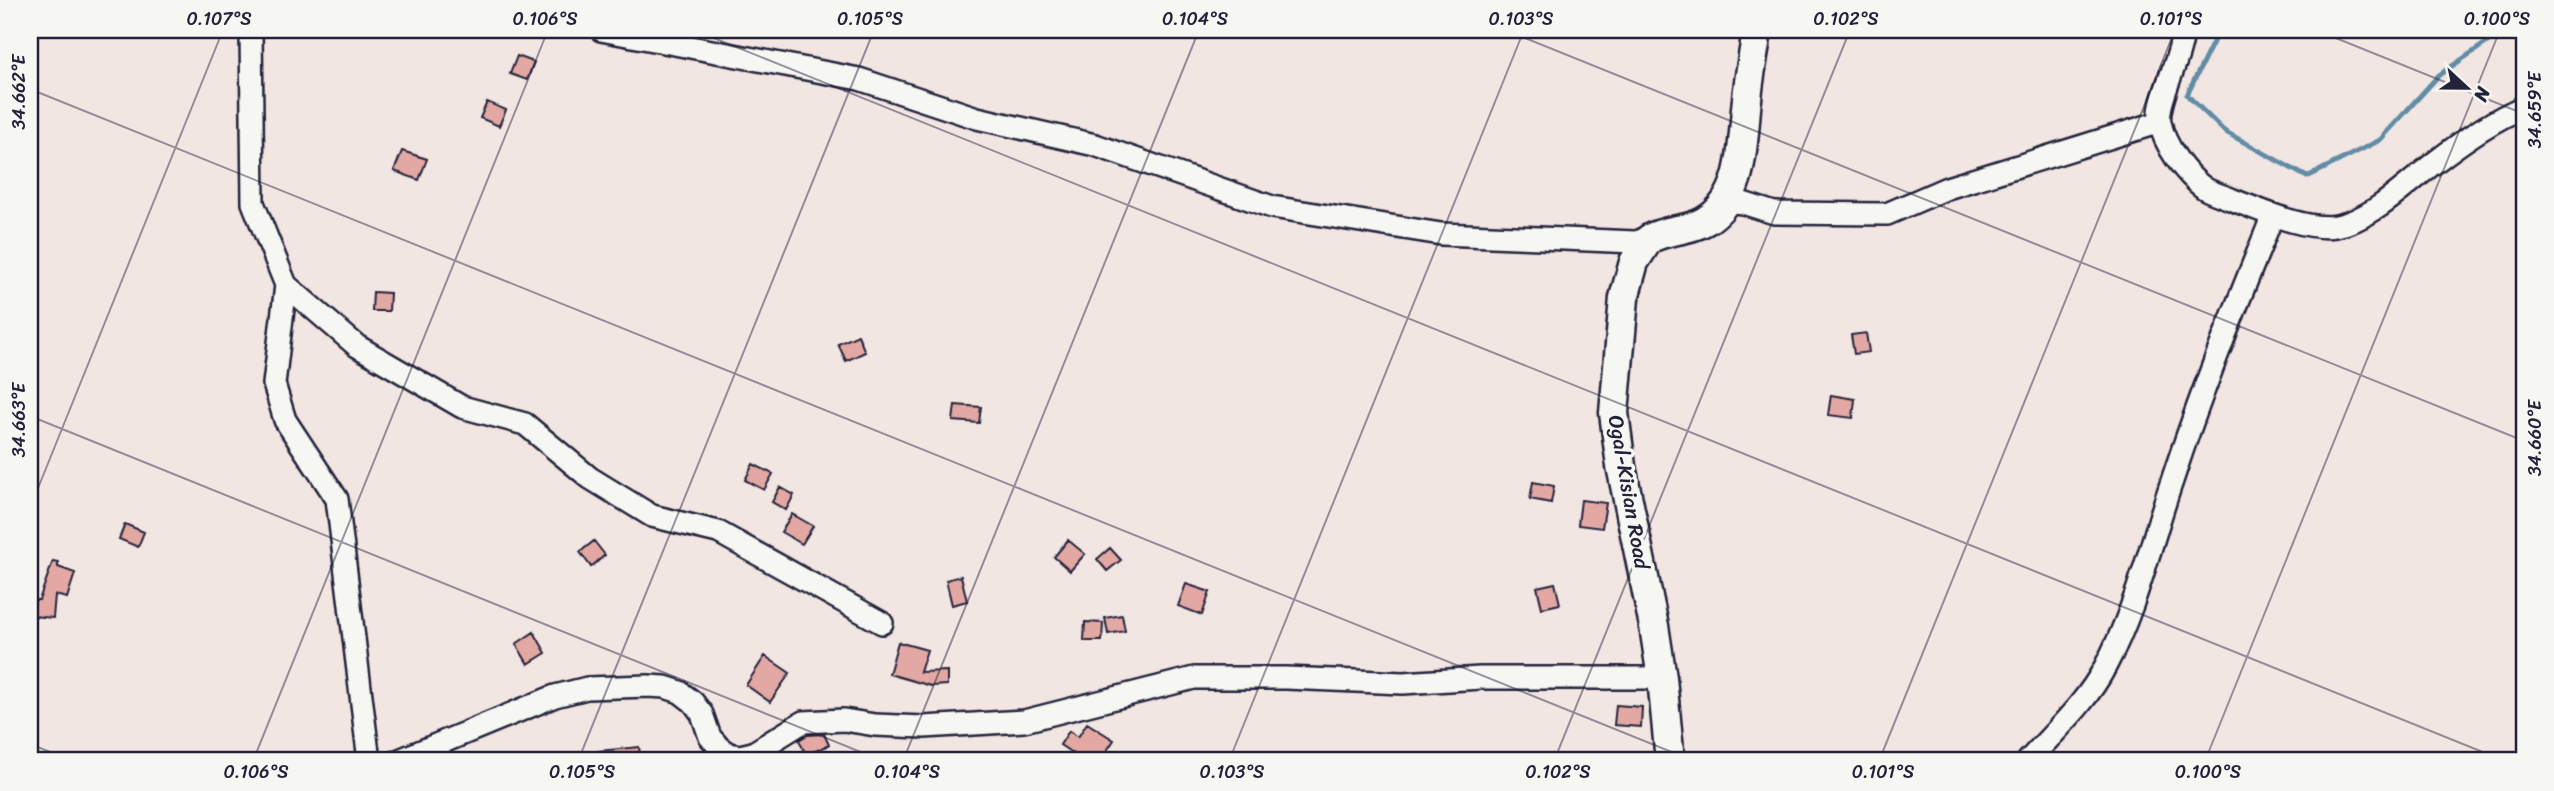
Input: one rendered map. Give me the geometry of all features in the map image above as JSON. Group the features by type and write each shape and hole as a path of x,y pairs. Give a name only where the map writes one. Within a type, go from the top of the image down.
{"main road":[{"path":"1649,239 1703,223 1719,211 1733,187 1741,164 1757,30"},
{"name":"Ogal-Kisian Road","path":"1649,239 1634,262 1624,298 1614,413 1621,466 1654,626 1670,761"}],"street":[{"path":"251,30 253,203 286,285 357,346 462,407 525,424 590,478 652,516 718,532 883,623"},
{"path":"601,30 859,79 976,118 1095,145 1272,207 1441,234 1635,242 1649,239"},
{"path":"2183,30 2183,43 2159,111 2160,122 2172,151 2204,188 2273,215 2313,225 2335,227 2358,219 2478,132 2524,107"},
{"path":"1724,201 1743,203 1774,214 1887,214 1947,188 2160,122"},
{"path":"2028,761 2078,705 2098,678 2123,629 2217,352 2273,215"},
{"path":"286,285 274,384 285,420 337,499 369,761"},
{"path":"397,761 531,705 587,688 648,686 665,687 680,692 702,714 710,737 720,748 729,754 740,755 753,753 803,722 844,720 875,726 924,727 1024,720 1115,700 1194,678 1286,678 1403,683 1480,678 1662,678"}],"building":[{"path":"517,56 534,62 527,80 510,74"},
{"path":"487,102 506,110 499,126 480,118"},
{"path":"402,151 427,159 419,180 394,171"},
{"path":"373,292 390,293 389,311 372,311"},
{"path":"1866,333 1869,352 1854,354 1851,335"},
{"path":"858,335 865,352 846,361 838,344"},
{"path":"1831,395 1855,399 1853,418 1828,415"},
{"path":"955,405 981,407 979,423 953,421"},
{"path":"753,464 773,474 764,490 745,480"},
{"path":"1533,482 1554,486 1551,503 1530,499"},
{"path":"780,487 794,495 786,510 772,502"},
{"path":"1581,500 1606,503 1602,528 1578,525"},
{"path":"792,514 813,526 802,544 781,532"},
{"path":"125,524 144,532 138,547 119,539"},
{"path":"1068,540 1085,554 1070,571 1054,557"},
{"path":"594,541 605,555 591,567 580,552"},
{"path":"1110,548 1121,560 1107,571 1097,559"},
{"path":"53,561 58,562 58,567 75,573 67,598 55,595 53,618 33,616 35,600 39,600"},
{"path":"961,576 967,601 952,605 946,580"},
{"path":"1555,583 1560,604 1542,608 1537,587"},
{"path":"1186,584 1210,592 1202,615 1178,606"},
{"path":"1122,615 1125,631 1108,634 1105,618"},
{"path":"1085,622 1103,623 1102,641 1084,641"},
{"path":"534,632 546,653 528,664 516,644"},
{"path":"898,642 927,650 920,672 947,671 947,685 931,686 889,674"},
{"path":"765,656 790,673 770,702 746,685"},
{"path":"1616,705 1642,707 1641,727 1614,725"},
{"path":"1087,723 1114,740 1100,761 1084,761 1060,745 1069,731 1078,737"},
{"path":"824,734 829,745 806,755 799,740 807,735"},
{"path":"639,747 641,761 599,761 599,751"}],"waterway":[{"path":"2219,30 2187,95 2224,131 2307,177 2380,140 2439,75 2505,30"}]}
